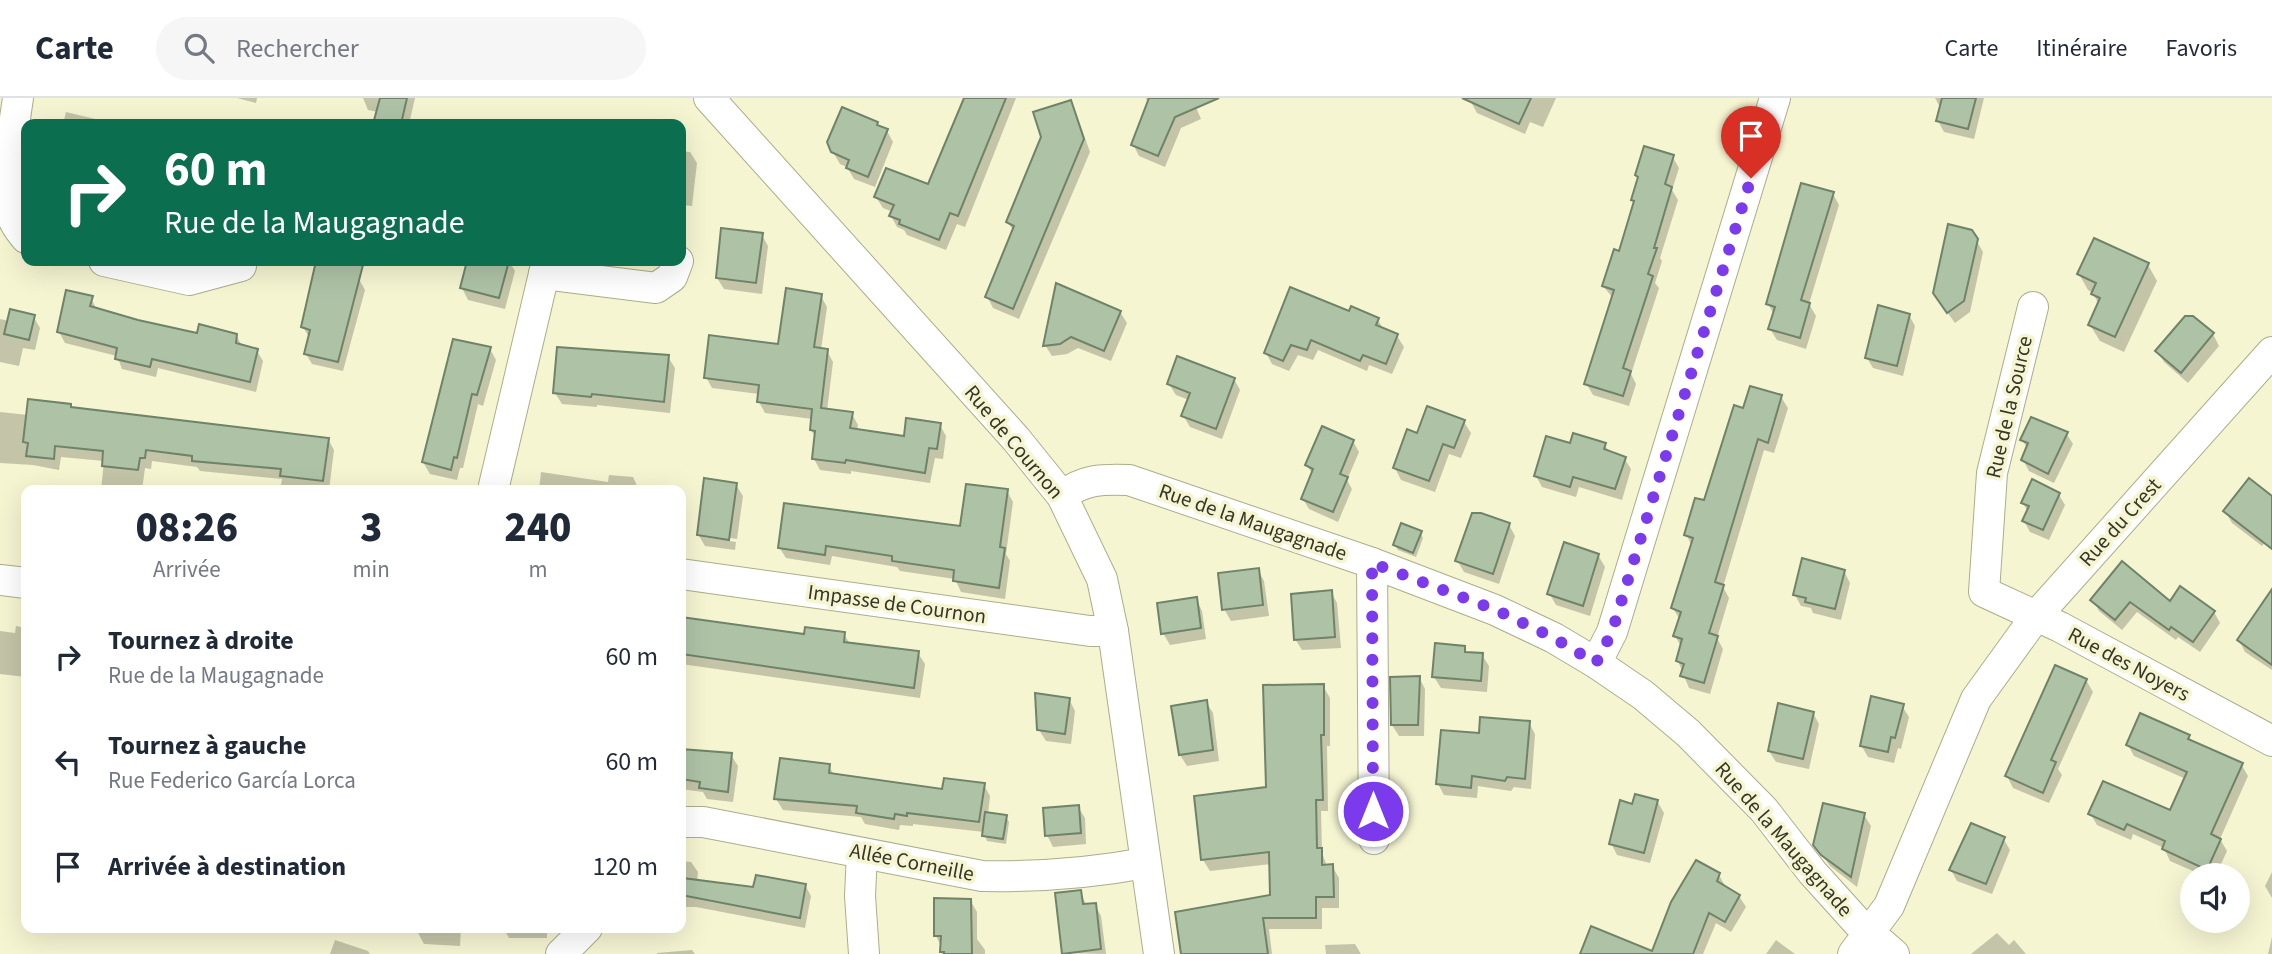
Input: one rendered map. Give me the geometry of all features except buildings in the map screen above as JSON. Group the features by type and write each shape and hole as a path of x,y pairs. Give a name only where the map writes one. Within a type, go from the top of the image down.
{"street":[{"path":"14,235 9,206 12,133 18,98"},
{"path":"1596,663 1612,632 1775,98"},
{"name":"Rue de Cournon","path":"714,100 1016,439 1062,496 1102,579 1113,631 1159,954"},
{"path":"126,266 189,280 241,266"},
{"path":"494,485 546,268 656,288 672,277 676,266"},
{"name":"Rue de la Source","path":"1984,592 1992,473 2033,307"},
{"name":"Rue du Crest","path":"1862,943 1889,906 1976,699 2036,616 2272,352"},
{"name":"Rue de la Maugagnade","path":"1062,496 1085,483 1104,479 1129,481 1372,563 1496,610 1554,638 1643,695 1688,733 1764,810 1812,872 1858,923 1862,943 1894,954"},
{"path":"1372,563 1374,839"},
{"name":"Impasse de Cournon","path":"686,575 1090,631 1113,631"},
{"path":"0,580 21,582"},
{"name":"Rue des Noyers","path":"1984,592 2036,616 2272,741"},
{"name":"Allée Corneille","path":"686,822 703,822 982,876 1014,877 1119,868 1145,863"},
{"path":"862,853 860,896 864,954"},
{"path":"561,954 582,933"}],"route":[{"path":"1373,811 1372,563 1496,610 1554,638 1596,663 1612,632 1751,178"}]}
